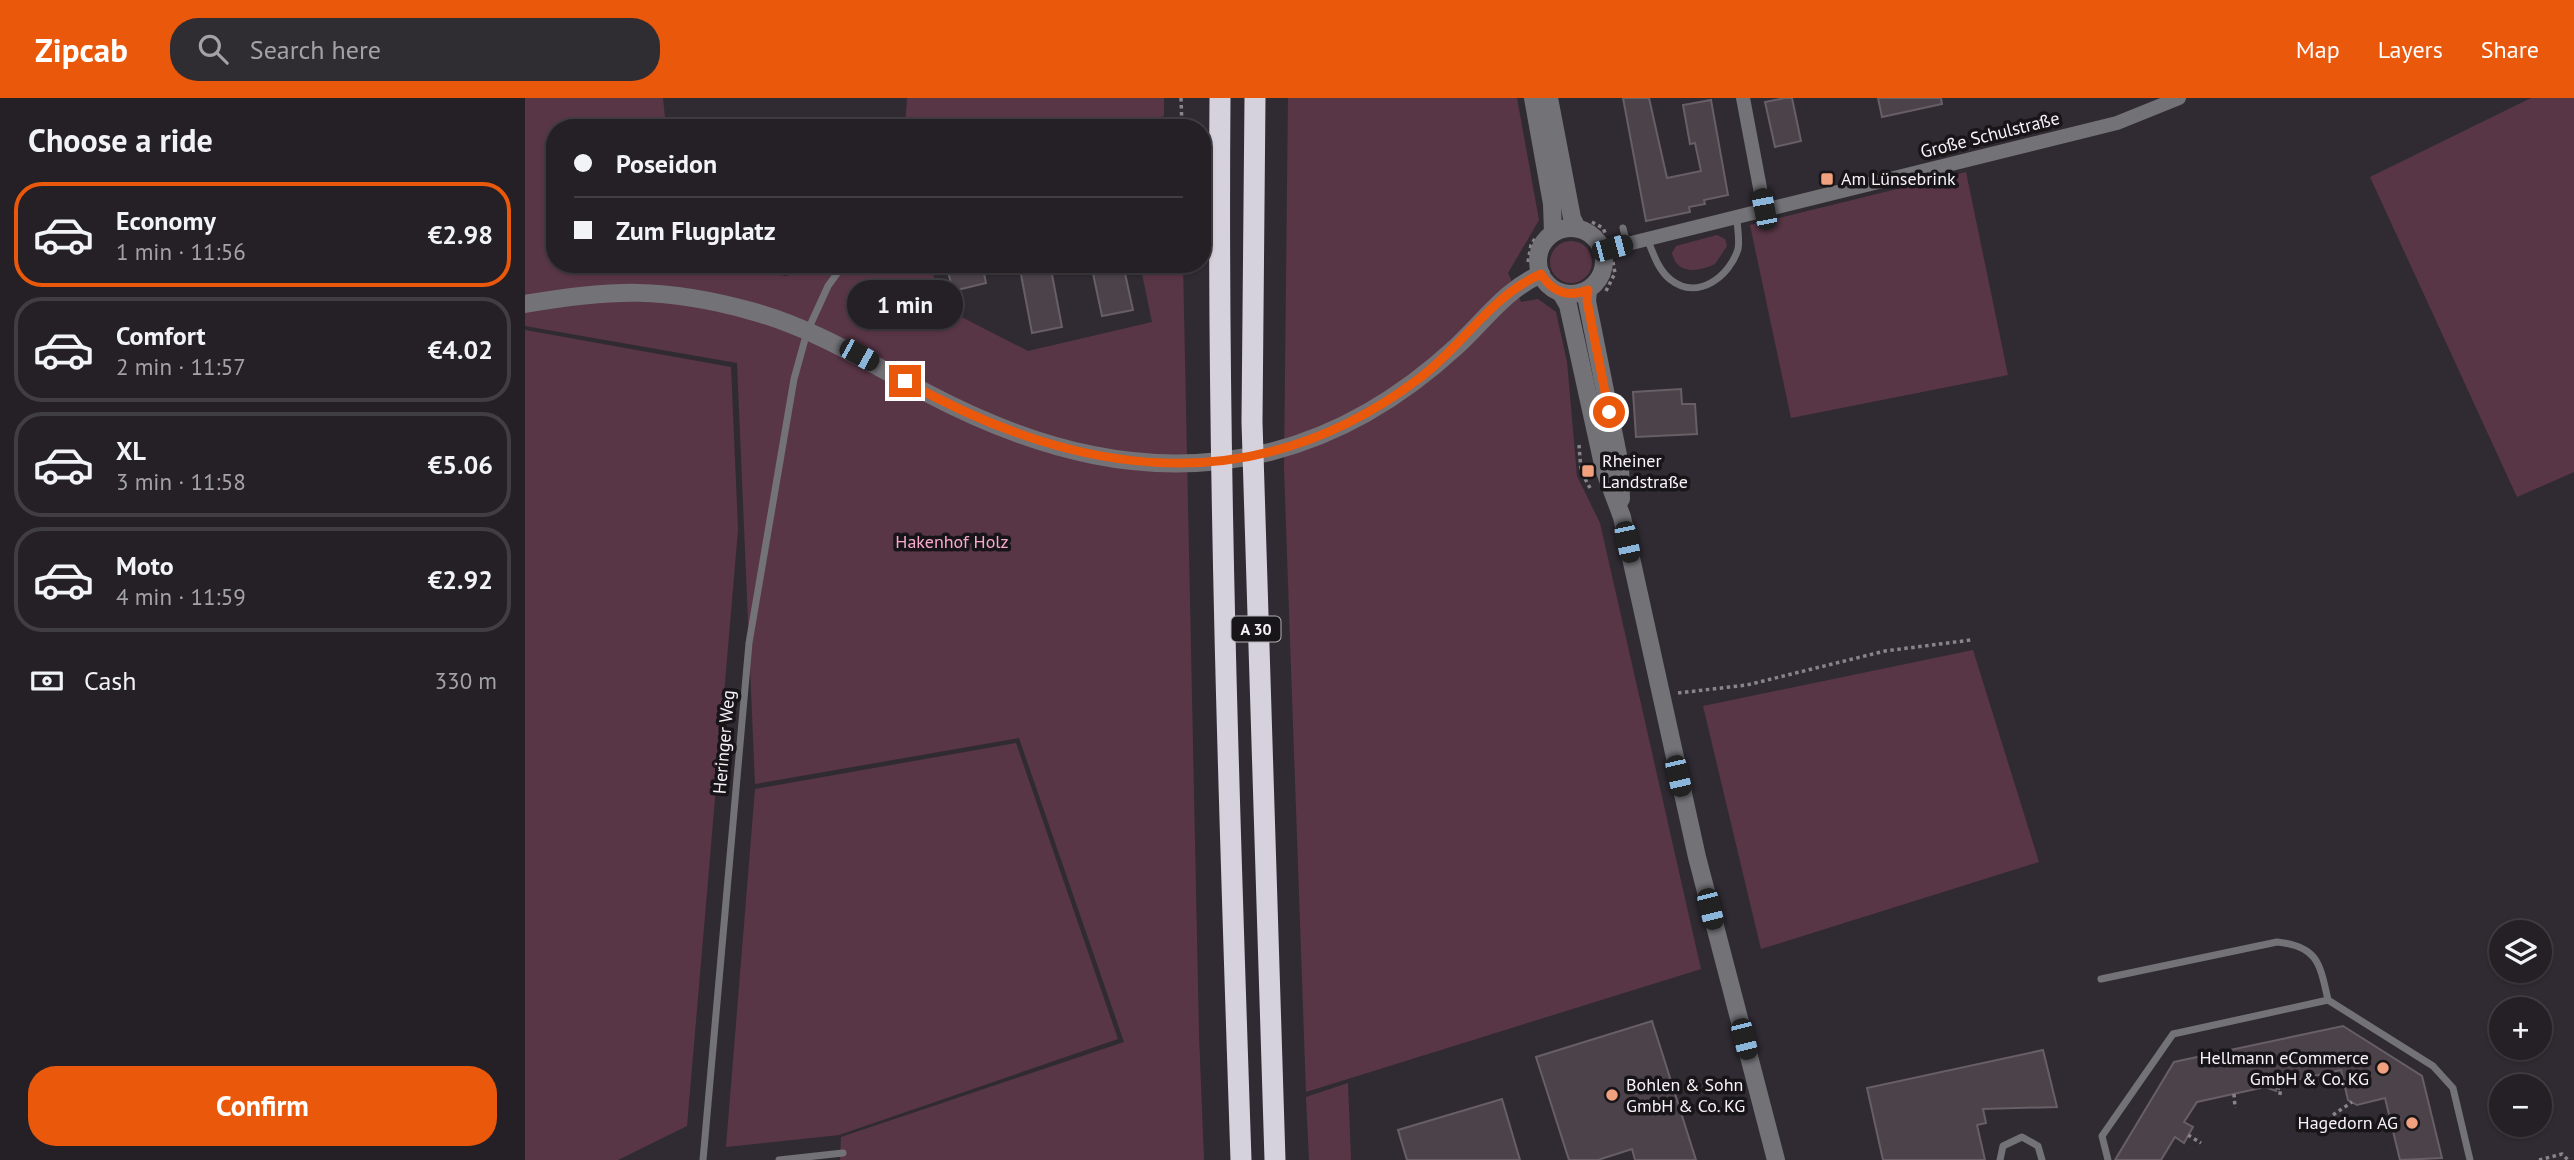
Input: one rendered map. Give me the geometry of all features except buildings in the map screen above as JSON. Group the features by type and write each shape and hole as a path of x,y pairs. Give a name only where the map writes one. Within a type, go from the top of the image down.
{"highway":[{"name":"A 30","path":"1220,98 1218,338 1221,582 1241,1160"},
{"name":"A 30","path":"1255,98 1252,435 1275,1160"}],"street":[{"path":"1533,98 1552,204 1539,251 1541,274 1553,289 1561,293 1597,291"},
{"path":"1549,98 1572,218 1577,228"},
{"path":"1743,98 1764,209"},
{"name":"Große Schulstraße","path":"1603,250 2116,123 2179,98"},
{"path":"1545,234 1577,228 1593,235 1603,250 1602,272 1597,291 1587,301 1620,465 1622,517"},
{"path":"525,304 612,291 649,291 753,311 859,355 928,394 1004,428 1069,450 1127,463 1163,465 1237,459 1314,438 1381,406 1459,345 1509,292 1541,274"},
{"path":"1561,293 1568,305 1604,469 1622,517 1660,696 1776,1160"}],"lane":[{"path":"1647,238 1658,265 1673,281 1694,288 1715,282 1730,269 1738,247 1737,216"},
{"path":"1623,228 1627,244"},
{"name":"Heringer Weg","path":"703,1160 749,643 794,379 807,332 828,286 837,273"},
{"path":"2101,979 2277,942 2295,944 2311,952 2321,968 2328,1000"},
{"path":"2108,1160 2102,1136 2173,1034 2328,1000 2433,1066 2453,1088 2470,1160"},
{"path":"2000,1160 2003,1146 2022,1137 2038,1146 2042,1160"},
{"path":"779,1160 843,1153"}],"path":[{"path":"1181,98 1182,119"},
{"path":"1527,258 1545,234"},
{"path":"1597,291 1615,273"},
{"path":"1660,696 1747,685 1885,651 1971,640"},
{"path":"2277,1087 2281,1089 2279,1098"},
{"path":"2234,1094 2235,1108"},
{"path":"2333,1115 2352,1102"},
{"path":"2188,1135 2201,1143"},
{"path":"2539,1160 2562,1154 2568,1160"}],"green space":[{"name":"Hakenhof Holz","path":"525,98 663,98 665,119 546,119 546,273 770,273 787,276 790,273 933,273 940,306 1028,351 1152,322 1142,273 1183,273 1204,1160 840,1160 841,1137 1124,1042 1019,738 755,784 737,363 525,326"},
{"path":"907,98 1164,98 1164,116 1154,119 906,119"},
{"path":"1288,98 1517,98 1539,220 1508,273 1521,302 1538,299 1556,312 1567,362 1577,476 1600,523 1701,969 1306,1092 1284,469"},
{"path":"2531,98 2574,98 2574,472 2517,497 2370,177"},
{"path":"1966,172 2008,375 1791,418 1750,225"},
{"path":"1717,235 1725,239 1727,246 1715,264 1695,270 1678,265 1672,253 1676,246"},
{"path":"1571,241 1586,247 1592,262 1586,277 1571,283 1556,277 1550,262 1556,247"},
{"path":"525,330 731,367 738,530 687,1126 618,1160 525,1160"},
{"path":"1973,650 2039,862 1761,949 1703,706"},
{"path":"1016,743 1118,1039 839,1135 726,1147 755,789"},
{"path":"1348,1083 1351,1160 1309,1160 1306,1097"}],"place":[{"name":"Am Lünsebrink","path":"1827,179"},
{"name":"Rheiner Landstraße","path":"1588,471"},
{"name":"Hellmann eCommerce GmbH & Co. KG","path":"2383,1068"},
{"name":"Bohlen & Sohn GmbH & Co. KG","path":"1612,1095"},
{"name":"Hagedorn AG","path":"2412,1123"}],"route":[{"path":"905,381 1004,428 1069,450 1127,463 1163,465 1237,459 1314,438 1381,406 1459,345 1509,292 1541,274 1553,289 1561,293 1588,290 1587,301 1609,412"}]}
